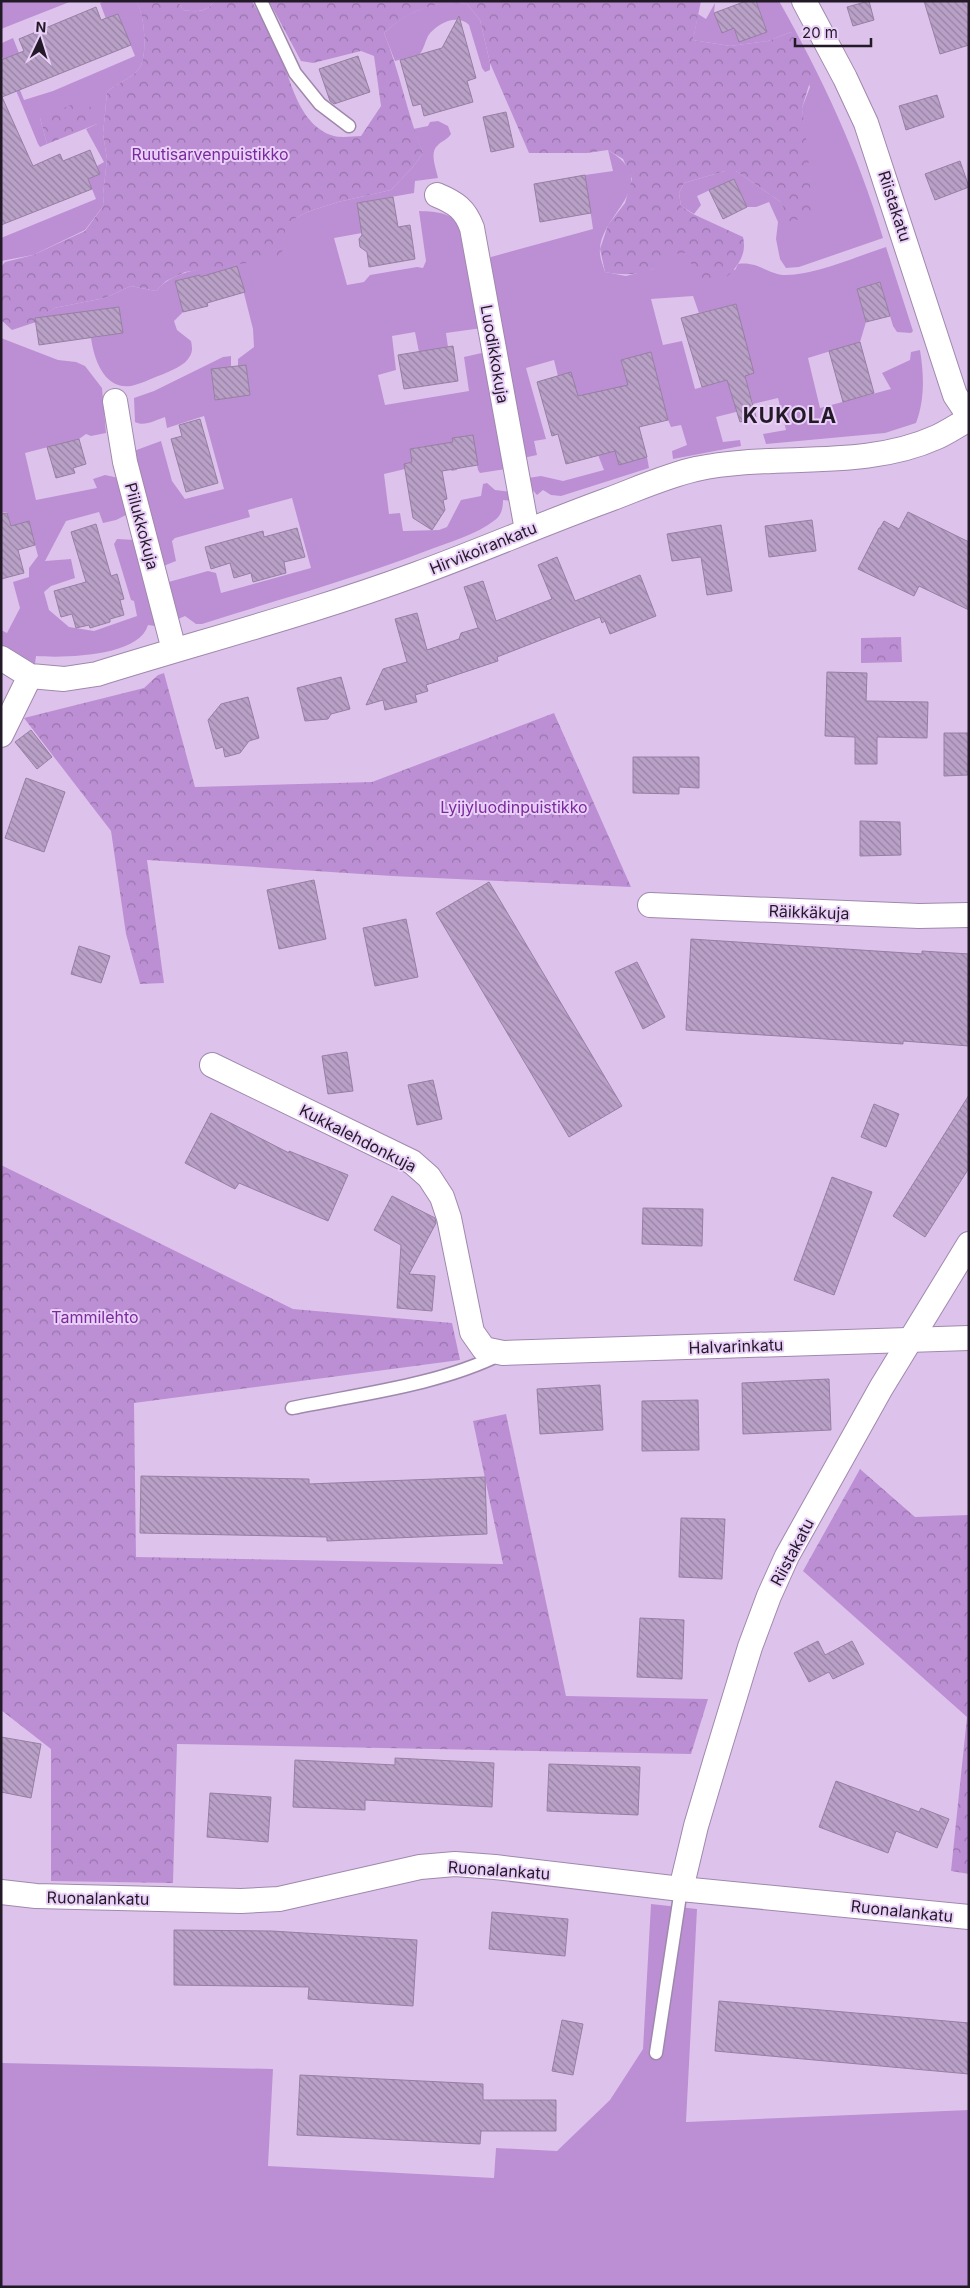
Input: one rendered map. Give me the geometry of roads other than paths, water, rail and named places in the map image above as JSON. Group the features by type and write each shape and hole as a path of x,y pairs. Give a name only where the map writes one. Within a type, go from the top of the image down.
{"street":[{"name":"Riistakatu","path":"804,1 846,78 866,123 955,395 969,418"},
{"name":"Luodikkokuja","path":"437,195 455,203 467,214 472,228 527,530"},
{"name":"Piilukkokuja","path":"115,401 125,462 174,650"},
{"name":"Hirvikoirankatu","path":"1,658 30,676 64,679 96,674 304,613 418,574 527,530 658,481 696,470 756,462 811,460 878,453 935,438 969,418"},
{"path":"1,735 30,676"},
{"name":"Räikkäkuja","path":"650,905 919,916 969,915"},
{"name":"Kukkalehdonkuja","path":"212,1065 412,1162 429,1177 442,1197 449,1218 472,1332 484,1348 503,1353"},
{"name":"Riistakatu","path":"682,1889 696,1826 715,1762 750,1647 769,1596 787,1556 881,1388 969,1244"},
{"name":"Halvarinkatu","path":"503,1353 969,1338"},
{"name":"Ruonalankatu","path":"1,1892 36,1896 241,1901 279,1899 420,1867 455,1864 682,1889 969,1917"}],"lane":[{"path":"261,1 295,73 320,104 349,126"},
{"path":"292,1408 410,1384 480,1364 503,1353"},
{"path":"656,2053 682,1889"}],"district":[{"name":"KUKOLA","path":"790,416"}],"park label":[{"name":"Ruutisarvenpuistikko","path":"210,154"},
{"name":"Lyijyluodinpuistikko","path":"514,807"},
{"name":"Tammilehto","path":"95,1317"}]}
